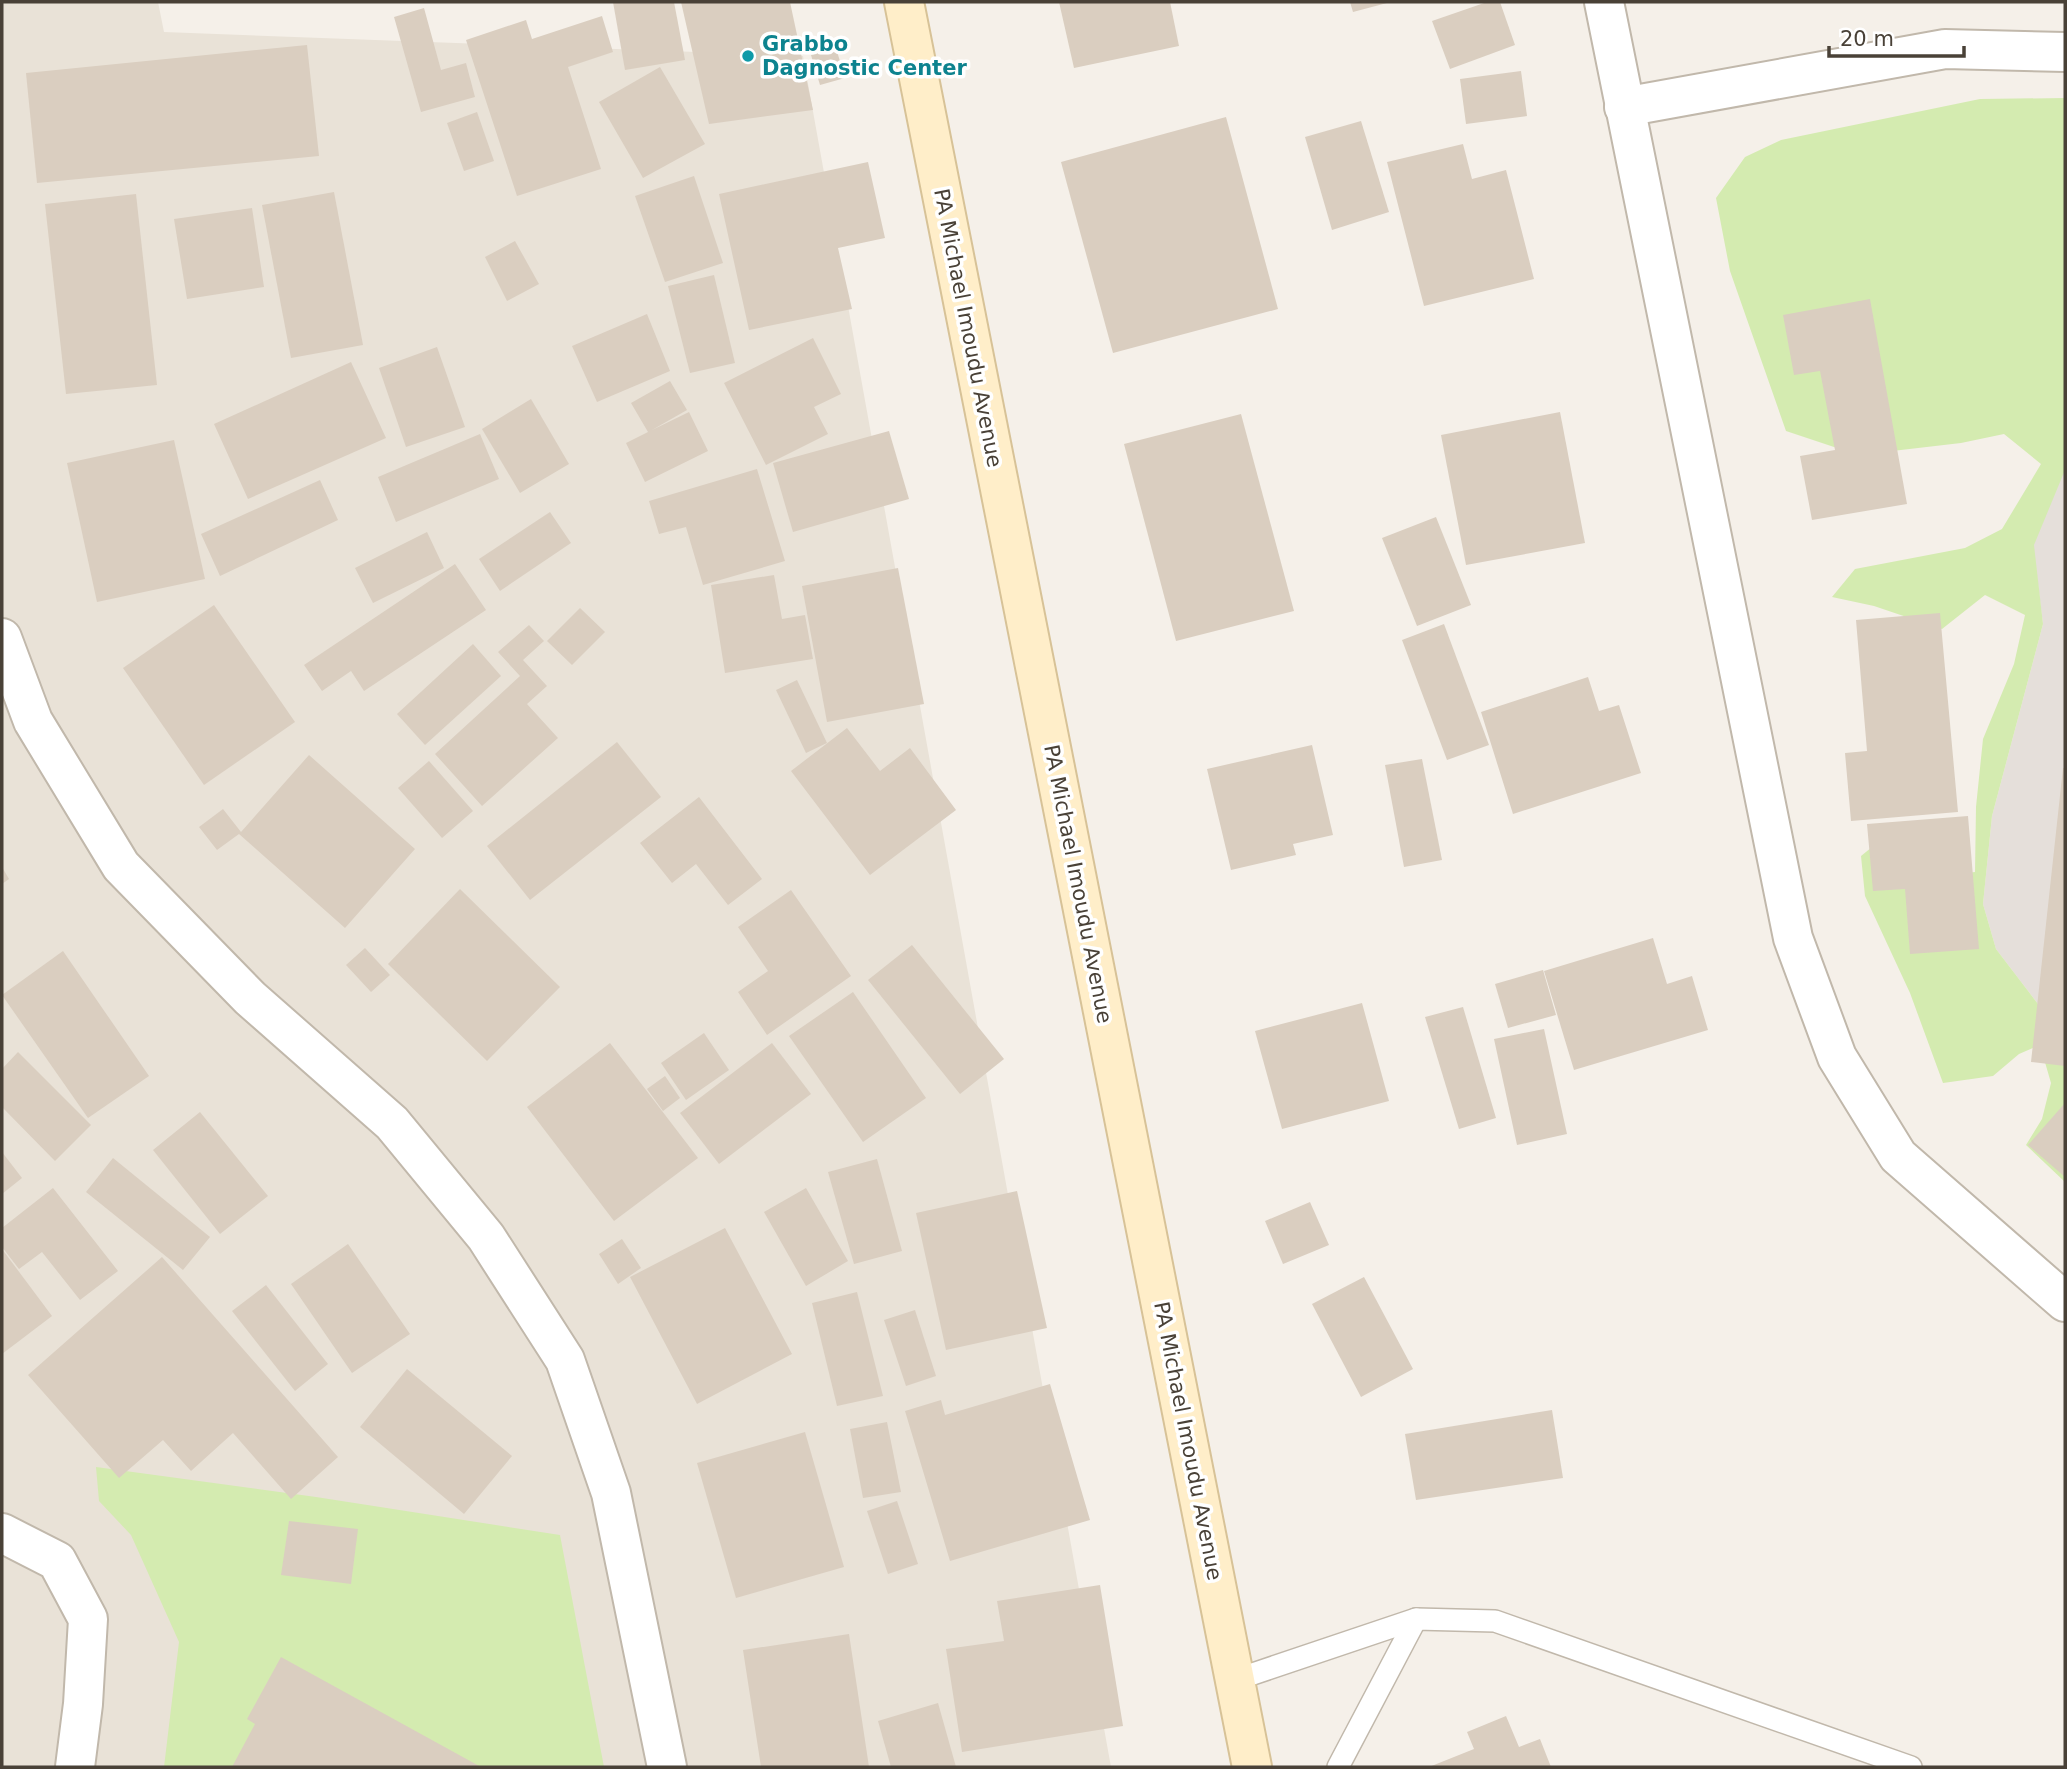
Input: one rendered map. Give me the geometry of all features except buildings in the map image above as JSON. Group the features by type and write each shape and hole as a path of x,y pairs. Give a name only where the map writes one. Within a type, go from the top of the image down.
{"street":[{"name":"PA Michael Imoudu Avenue","path":"904,2 1252,1767"},
{"path":"1604,2 1793,938 1837,1057 1898,1156 2065,1302"},
{"path":"1624,107 1945,49 2065,52"},
{"path":"2,638 33,721 121,866 250,998 392,1123 486,1237 565,1360 611,1493 667,1767"},
{"path":"2,1533 57,1561 88,1619 83,1704 75,1767"}],"lane":[{"path":"1338,1767 1416,1619"},
{"path":"1235,1680 1416,1619 1495,1621 1911,1767"}],"shaded area":[{"path":"2,2 158,2 164,32 803,56 1111,1767 2,1767"},
{"path":"2064,470 2065,1068 2038,1004 1996,949 1983,904 1992,816 2043,624 2033,545"}],"green space":[{"path":"2065,98 2065,470 2034,545 2043,624 1992,816 1983,904 1996,949 2038,1004 2065,1068 2065,1182 2026,1145 2042,1119 2051,1083 2040,1045 2019,1054 1993,1076 1943,1083 1910,993 1865,896 1861,856 1893,830 1950,875 1975,872 1976,807 1983,739 2014,664 2025,615 1985,595 1942,629 1874,606 1832,597 1855,569 1965,548 2002,529 2041,464 2004,434 1961,443 1858,455 1786,431 1730,271 1716,198 1745,157 1781,140 1980,99"},
{"path":"96,1467 316,1497 560,1535 604,1767 164,1767 179,1642 131,1535 99,1501"}],"place":[{"name":"Grabbo Dagnostic Center","path":"748,56"}]}
